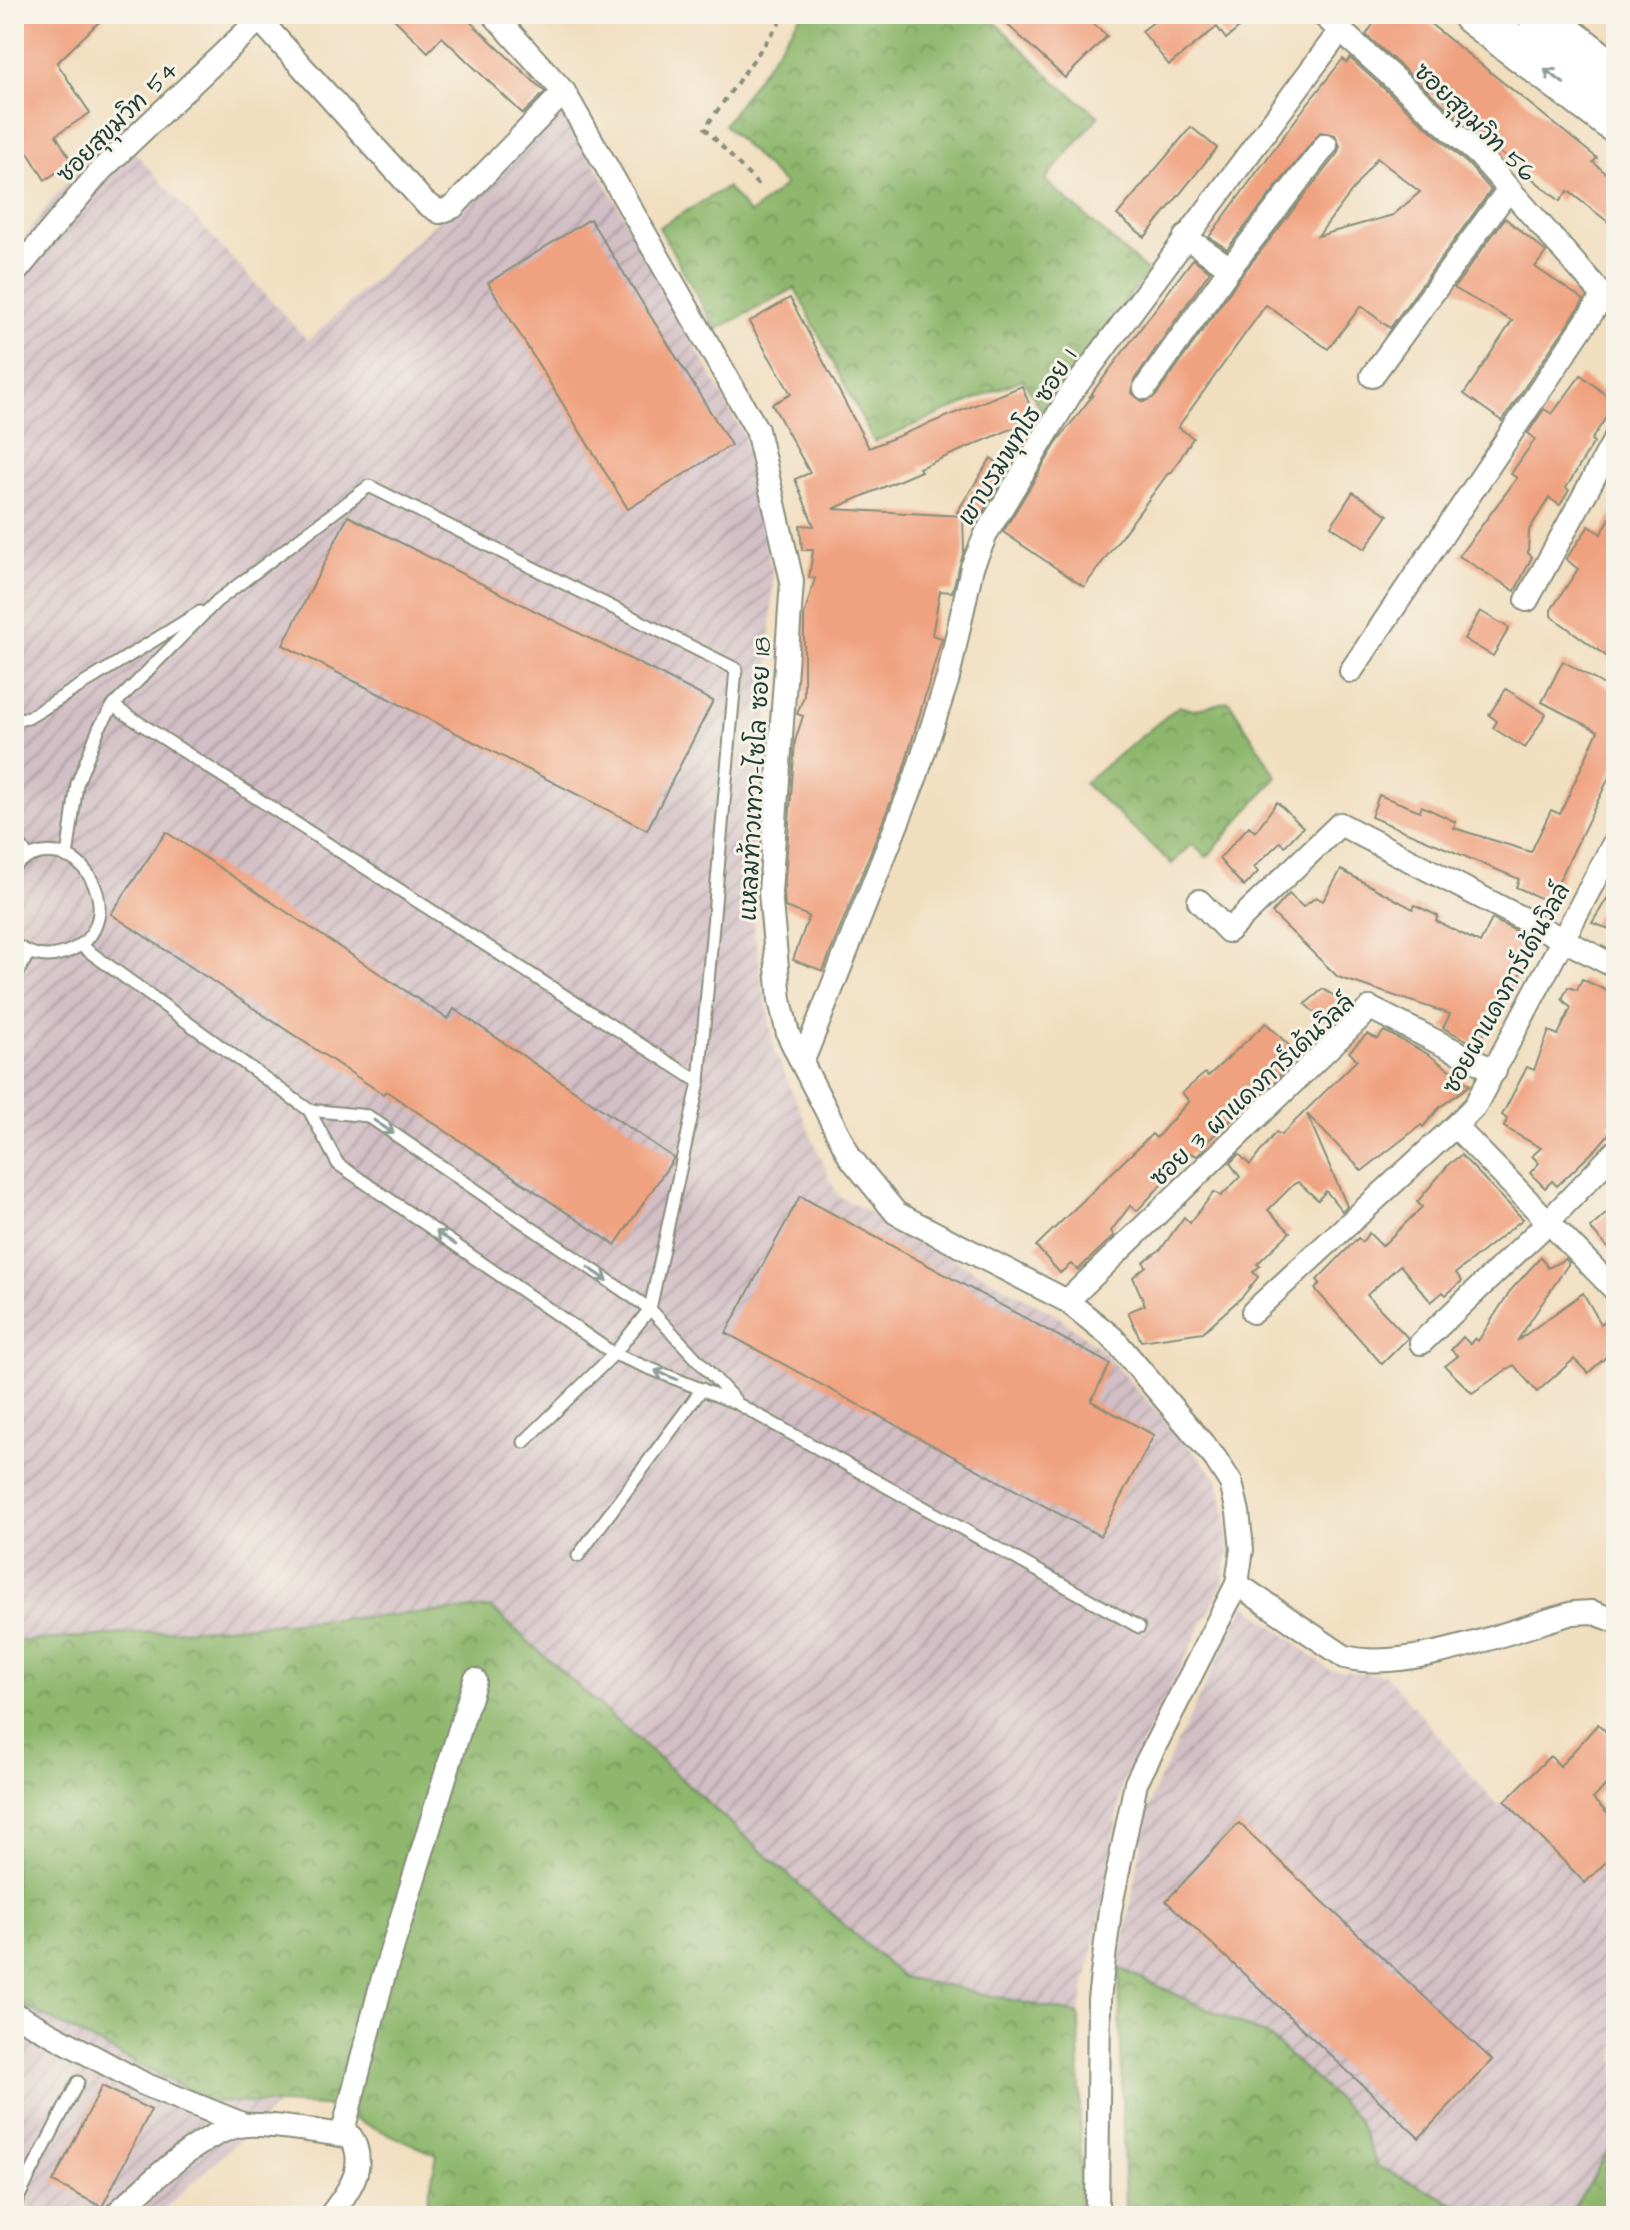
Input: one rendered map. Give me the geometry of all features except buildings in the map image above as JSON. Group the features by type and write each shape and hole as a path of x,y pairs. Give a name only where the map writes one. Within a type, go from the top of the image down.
{"highway":[{"path":"1472,14 1616,123"},
{"path":"1537,14 1616,75"}],"street":[{"name":"แหลมท้าวเทวา-ไซโล ซอย 18","path":"493,14 564,92 757,430 777,504 792,581 770,892 780,1000 788,1034 802,1063 850,1157 896,1213 1067,1301 1113,1338 1215,1458 1231,1483 1242,1549 1237,1584 1136,1783 1129,1813 1099,1999 1097,2216"},
{"name":"ซอยสุขุมวิท 56","path":"1322,14 1479,155 1609,304"},
{"path":"263,17 425,203 440,212 453,207 564,92"},
{"name":"ซอยสุขุมวิท 54","path":"14,274 102,169 263,17"},
{"name":"เขาบรมพุทโธ ซอย 1","path":"802,1063 916,776 948,678 972,567 987,532 1071,393 1340,31"},
{"path":"1145,388 1230,268 1326,145"},
{"path":"1372,376 1509,189"},
{"path":"1185,237 1230,268"},
{"path":"1351,671 1609,304"},
{"path":"1527,600 1616,437"},
{"path":"1199,901 1228,931 1340,824 1616,967"},
{"name":"ซอยผาแดงการ์เด้นวิลล์","path":"1616,839 1495,1071 1475,1106 1455,1126 1616,1291"},
{"name":"ซอย 3 ผาแดงการ์เด้นวิลล์","path":"1067,1301 1370,1008 1495,1071"},
{"path":"1253,1312 1455,1126"},
{"path":"1421,1343 1616,1151"},
{"path":"1237,1584 1338,1653 1359,1661 1404,1660 1573,1613 1592,1612 1616,1621"},
{"path":"342,2135 383,1978 475,1680"},
{"path":"14,2014 144,2084 245,2125 342,2135 354,2141 357,2169 352,2188 330,2216"},
{"path":"114,2216 162,2170 217,2134 245,2125"}],"lane":[{"path":"14,719 28,718 217,601 369,486 736,669 699,1082 650,1309 614,1354 524,1442"},
{"path":"67,857 77,784 99,728 113,706 217,601"},
{"path":"113,706 699,1082"},
{"path":"14,835 28,857"},
{"path":"14,866 28,857 54,853 67,857 88,873 99,897 96,924 80,945 55,956 29,953 14,943"},
{"path":"80,945 309,1110 338,1164 614,1354 738,1404 1139,1627"},
{"path":"14,979 29,953"},
{"path":"309,1110 368,1116 650,1309 738,1404"},
{"path":"578,1556 702,1389"},
{"path":"14,2206 78,2082"}],"path":[{"path":"758,185 705,128 786,14"}],"shaded area":[{"path":"563,105 744,436 773,577 767,722 748,895 775,1052 837,1195 1058,1316 1100,1349 1218,1479 1230,1549 1221,1587 1123,1782 1101,1915 1079,2014 902,1977 491,1609 14,1642 14,254 51,201 113,129 308,341"},
{"path":"1245,1604 1330,1670 1386,1675 1498,1806 1550,1756 1616,1822 1616,2139 1569,2216 1481,2216 1377,2166 1357,2118 1119,1968 1147,1813 1157,1784"},
{"path":"14,2001 210,2101 280,2103 156,2216 14,2216"}],"green space":[{"path":"802,14 987,14 1058,84 1099,116 1045,180 1148,272 1042,412 1023,379 874,442 795,288 716,330 659,227 727,187 750,214 785,185 724,125"},
{"path":"1229,701 1277,777 1207,857 1191,844 1172,864 1084,783 1179,706 1193,710"},
{"path":"491,1608 902,1977 1079,2014 1081,2216 424,2216 437,2155 325,2106 210,2101 14,2001 14,1642"},
{"path":"1119,1968 1271,2038 1357,2118 1377,2166 1481,2216 1125,2216"},
{"path":"1616,2139 1616,2216 1569,2216"}]}
